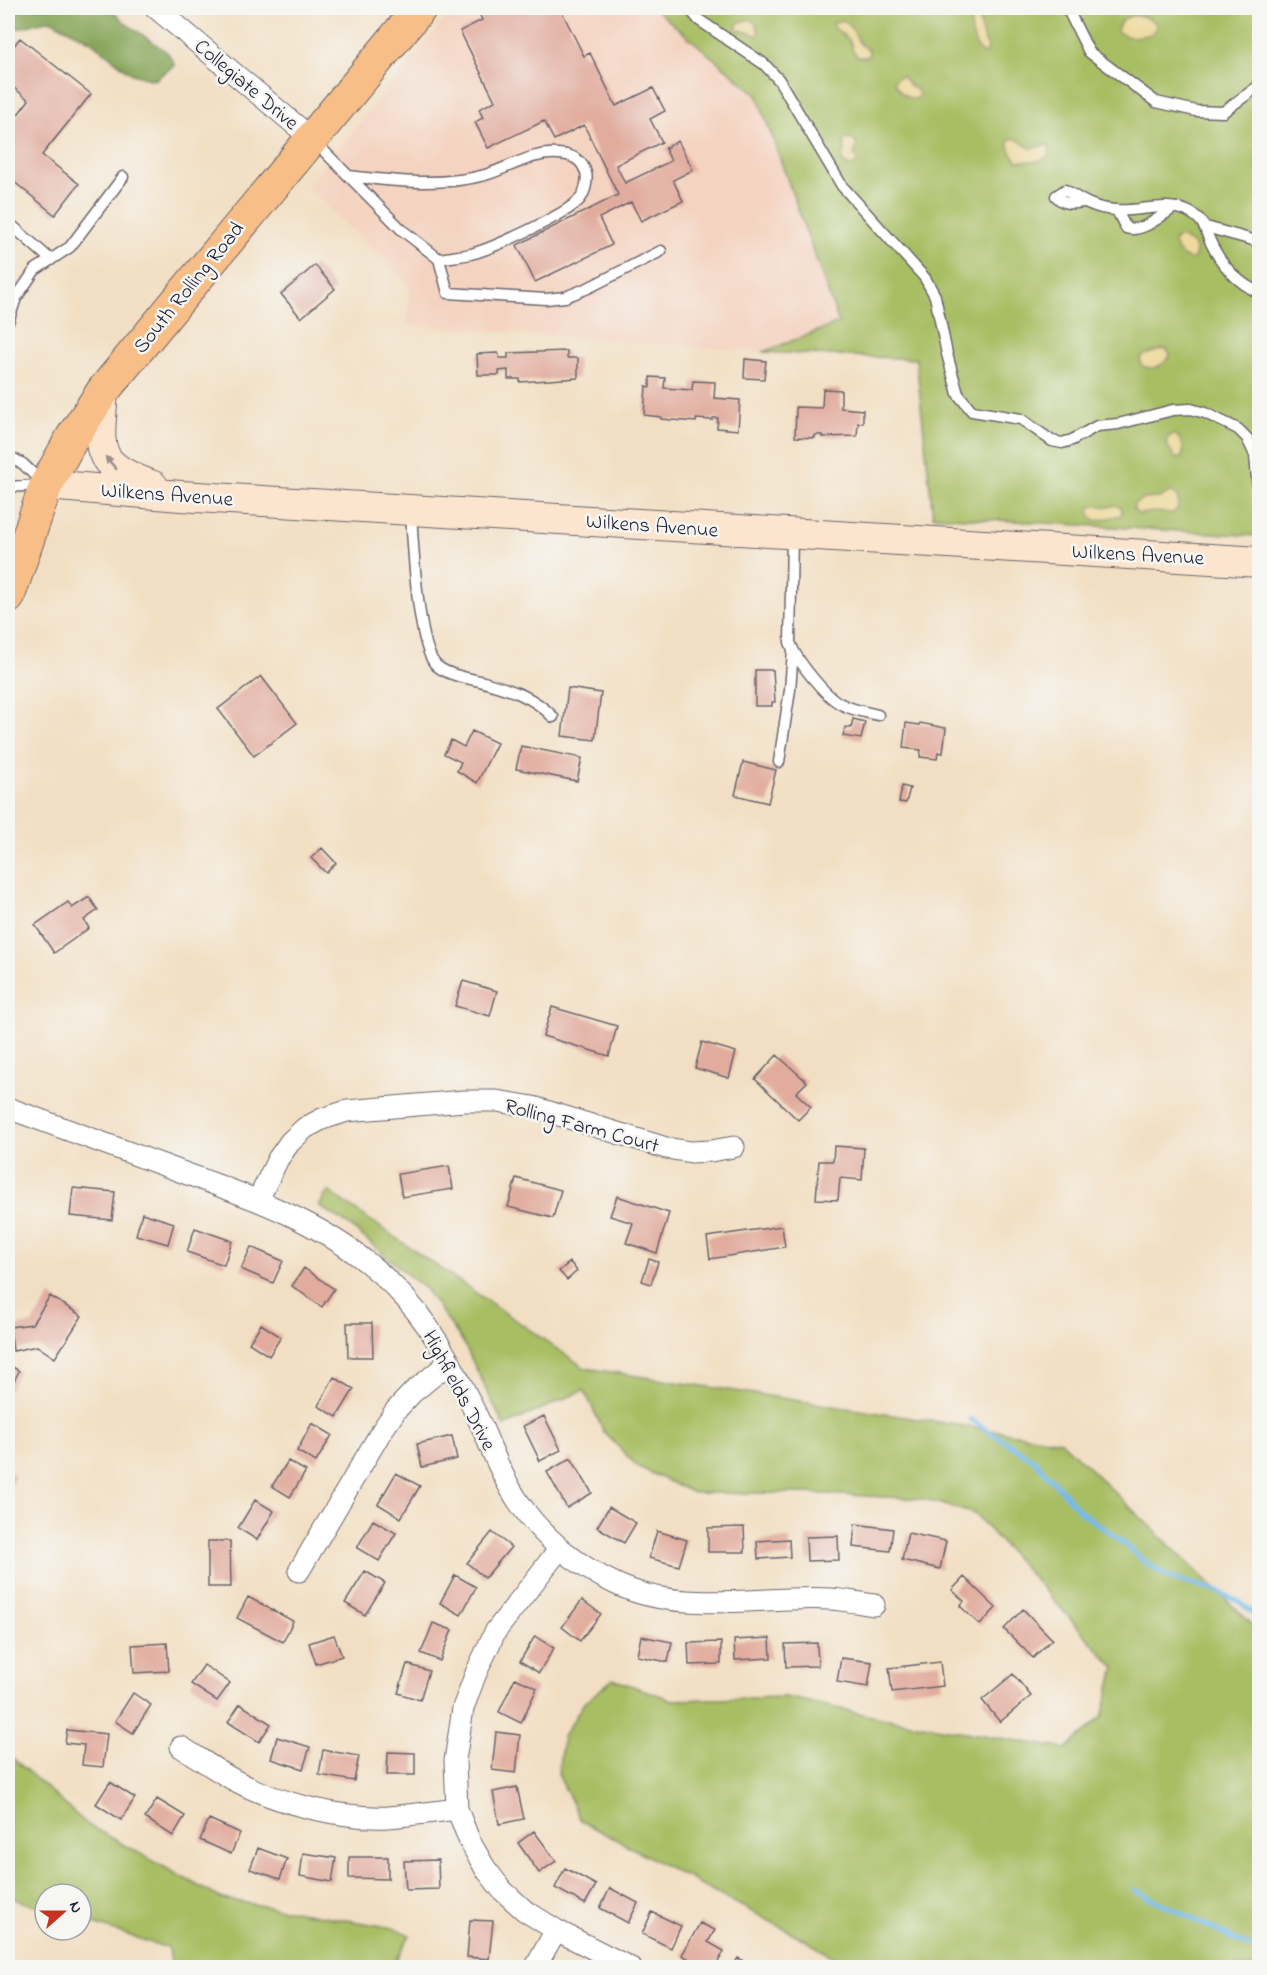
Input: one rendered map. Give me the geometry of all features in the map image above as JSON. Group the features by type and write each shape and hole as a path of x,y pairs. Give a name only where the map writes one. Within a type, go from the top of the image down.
{"main road":[{"name":"South Rolling Road","path":"8,597 46,485 72,438 103,391 310,138 420,8"},
{"path":"103,391 100,437 102,453 115,469 131,478 182,496"},
{"name":"Wilkens Avenue","path":"46,485 182,496 1260,562"}],"street":[{"name":"Collegiate Drive","path":"156,8 310,138"},
{"name":"Rolling Farm Court","path":"258,1200 278,1159 290,1142 305,1128 322,1119 348,1111 464,1101 497,1101 533,1107 666,1149 691,1152 734,1147"},
{"name":"Highfields Drive","path":"8,1108 258,1200 305,1221 342,1242 377,1270 406,1299 432,1332 450,1362 504,1478 538,1528 560,1548 614,1584 649,1596 683,1600 722,1602 832,1599 874,1605"},
{"path":"300,1570 396,1410 413,1392 450,1362"},
{"path":"560,1548 495,1632 476,1673 463,1708 455,1761 457,1809 475,1850 502,1890 524,1910 556,1930 631,1968"},
{"path":"181,1747 237,1782 279,1799 313,1808 386,1817 457,1809"},
{"path":"535,1968 556,1930"}],"lane":[{"path":"689,8 699,20 764,64 779,80 842,186 858,207 925,278 935,296 958,394 972,411 1021,420 1052,441 1062,443 1097,426 1118,424 1173,410 1191,409 1205,413 1238,429 1247,438 1255,455 1260,514"},
{"path":"1067,8 1089,52 1155,102 1196,111 1223,112 1260,85"},
{"path":"310,138 402,230 439,259 448,293 546,299 565,297 588,288 661,251"},
{"path":"349,176 403,182 450,180 484,175 546,153 573,157 581,162 587,175 582,198 567,210 472,254 439,259"},
{"path":"8,322 12,296 35,270 70,247 123,177"},
{"path":"1083,202 1117,211 1156,207 1186,210 1206,227 1209,240 1231,273 1247,287 1260,292"},
{"path":"1117,211 1126,228 1133,230 1172,209"},
{"path":"8,222 51,260"},
{"path":"1206,227 1260,242"},
{"path":"8,456 23,464 46,485"},
{"path":"8,487 46,485"},
{"path":"411,510 415,567 424,637 432,662 449,673 514,690 541,705 553,717"},
{"path":"792,533 790,642 793,651 804,668 838,704 878,715"},
{"path":"779,762 790,690 793,651"}],"shaded area":[{"path":"455,8 654,8 757,95 839,324 763,352 407,325 410,284 306,187"}],"green space":[{"path":"8,8 109,8 127,24 167,52 175,65 154,80 132,74 90,41 50,20 8,31"},
{"path":"654,8 1259,8 1259,536 933,516 916,359 763,352 839,323 757,95"},
{"path":"328,1191 585,1368 1061,1441 1259,1631 1259,1967 851,1967 796,1935 581,1821 558,1774 563,1737 584,1703 613,1679 673,1700 786,1697 876,1717 1066,1749 1102,1717 1115,1668 975,1514 925,1499 805,1493 694,1493 638,1467 604,1432 584,1390 504,1426 463,1342 426,1290 348,1224 319,1206"},
{"path":"8,1754 88,1825 222,1899 394,1928 410,1935 392,1967 173,1967 168,1948 93,1924 93,1882 33,1882 33,1905 8,1897"}],"sand":[{"path":"1140,15 1155,22 1156,27 1151,34 1128,36 1117,31 1125,18"},
{"path":"973,17 978,18 981,26 988,48 986,54 980,52 974,40 971,30"},
{"path":"750,19 756,24 759,33 757,35 736,29 738,23"},
{"path":"843,20 853,30 860,44 869,50 868,57 858,57 850,41 834,27 834,23"},
{"path":"902,76 910,86 917,90 919,95 916,99 906,96 897,87 894,81"},
{"path":"1015,138 1030,148 1048,145 1050,148 1048,156 1039,161 1018,161 1009,146 1009,140"},
{"path":"853,139 857,145 854,154 858,162 852,166 845,164 841,158 845,150 844,140"},
{"path":"1180,237 1193,244 1196,252 1194,259 1183,256 1178,251 1174,240"},
{"path":"1163,349 1170,354 1166,361 1150,368 1142,366 1140,361 1142,356"},
{"path":"1171,435 1176,435 1182,443 1181,458 1175,458 1167,445 1167,439"},
{"path":"1170,492 1177,496 1178,501 1177,509 1173,513 1139,514 1134,510 1134,504 1142,499 1159,498"},
{"path":"1097,505 1108,507 1116,505 1122,509 1121,515 1097,521 1092,518 1089,511 1091,507"}],"building":[{"path":"560,8 584,56 590,53 616,106 653,88 665,111 650,119 662,142 616,165 625,183 671,161 665,148 678,141 693,170 673,180 683,201 641,221 631,202 599,218 612,245 535,282 517,245 618,195 584,125 554,140 544,121 488,148 475,122 483,118 479,109 495,101 460,31 482,20 477,9"},
{"path":"20,38 91,94 42,155 79,184 55,215 8,177 8,127 29,100 8,83 8,53"},
{"path":"315,265 335,289 301,318 281,294"},
{"path":"567,351 567,358 578,358 578,378 520,382 520,379 508,379 508,370 499,371 499,375 478,375 477,354 498,353 499,358 508,358 508,353"},
{"path":"745,359 766,361 764,379 744,378"},
{"path":"650,377 665,378 664,388 692,390 693,381 715,382 714,398 740,400 738,430 717,428 718,418 696,419 696,422 644,415 646,386 650,387"},
{"path":"823,389 841,390 841,408 863,410 863,423 858,423 857,436 795,437 796,407 822,408"},
{"path":"755,670 773,670 775,702 772,702 772,706 755,706"},
{"path":"261,676 297,723 254,756 218,709"},
{"path":"568,688 601,693 595,740 562,736"},
{"path":"853,719 865,722 861,739 843,736 845,727 851,728"},
{"path":"906,723 946,728 943,753 938,752 937,759 920,757 921,750 903,748"},
{"path":"472,731 497,743 477,783 457,771 461,762 444,754 451,740 464,747"},
{"path":"521,746 582,758 577,781 516,769"},
{"path":"743,762 776,770 768,803 735,795"},
{"path":"902,786 910,788 906,803 899,802"},
{"path":"322,848 336,863 326,873 311,858"},
{"path":"89,897 98,910 84,920 89,928 54,953 35,925 68,902 72,908"},
{"path":"463,981 497,991 490,1016 455,1006"},
{"path":"552,1007 617,1026 609,1056 543,1036"},
{"path":"702,1042 736,1052 729,1078 695,1068"},
{"path":"777,1055 807,1082 796,1093 811,1107 798,1120 755,1079"},
{"path":"834,1146 864,1148 862,1180 840,1178 838,1200 816,1199 819,1161 833,1161"},
{"path":"449,1166 453,1189 402,1197 398,1174"},
{"path":"516,1178 561,1190 553,1218 508,1207"},
{"path":"73,1188 115,1192 112,1220 70,1216"},
{"path":"617,1196 669,1213 657,1253 626,1243 633,1223 610,1216"},
{"path":"142,1213 174,1223 168,1244 136,1235"},
{"path":"782,1226 785,1247 710,1259 707,1237"},
{"path":"195,1228 232,1241 224,1265 187,1252"},
{"path":"251,1247 283,1261 273,1283 241,1269"},
{"path":"649,1259 658,1262 651,1284 642,1281"},
{"path":"570,1262 577,1271 567,1280 559,1271"},
{"path":"304,1268 334,1289 322,1307 292,1286"},
{"path":"50,1296 82,1316 55,1358 37,1346 13,1351 10,1327 32,1324"},
{"path":"347,1323 372,1323 373,1357 348,1357"},
{"path":"261,1324 281,1337 269,1356 249,1343"},
{"path":"8,1364 19,1371 8,1393"},
{"path":"334,1377 354,1389 337,1417 318,1406"},
{"path":"544,1416 561,1450 540,1461 523,1426"},
{"path":"312,1423 332,1435 316,1462 297,1451"},
{"path":"452,1436 457,1459 422,1467 417,1444"},
{"path":"571,1458 592,1493 567,1508 547,1472"},
{"path":"288,1461 306,1471 290,1497 272,1486"},
{"path":"8,1472 15,1475 8,1494"},
{"path":"396,1473 420,1486 401,1518 378,1504"},
{"path":"255,1500 274,1511 257,1540 238,1528"},
{"path":"609,1507 636,1523 624,1543 597,1527"},
{"path":"373,1520 396,1533 379,1561 357,1548"},
{"path":"855,1524 893,1529 890,1551 853,1547"},
{"path":"744,1527 745,1552 708,1552 708,1528"},
{"path":"657,1531 687,1540 679,1566 649,1558"},
{"path":"492,1532 511,1547 485,1578 467,1563"},
{"path":"908,1533 946,1541 940,1569 902,1560"},
{"path":"838,1536 839,1560 807,1561 806,1537"},
{"path":"789,1539 790,1557 758,1559 757,1541"},
{"path":"208,1541 230,1541 231,1587 208,1587"},
{"path":"365,1571 385,1583 365,1615 345,1603"},
{"path":"455,1575 476,1587 461,1615 440,1603"},
{"path":"964,1577 996,1608 980,1625 960,1606 964,1601 952,1590"},
{"path":"248,1597 293,1621 283,1642 237,1618"},
{"path":"582,1600 601,1614 580,1641 562,1627"},
{"path":"1023,1609 1052,1639 1033,1658 1004,1629"},
{"path":"433,1623 452,1630 440,1661 421,1653"},
{"path":"334,1635 342,1656 316,1664 309,1643"},
{"path":"535,1636 554,1648 539,1673 520,1661"},
{"path":"641,1636 672,1642 668,1662 637,1656"},
{"path":"770,1638 771,1658 735,1660 734,1640"},
{"path":"721,1642 721,1664 689,1665 688,1643"},
{"path":"167,1643 169,1671 134,1673 132,1645"},
{"path":"817,1643 818,1666 786,1667 785,1644"},
{"path":"841,1658 872,1662 868,1687 837,1682"},
{"path":"940,1662 943,1686 892,1692 889,1668"},
{"path":"407,1664 429,1671 420,1700 398,1693"},
{"path":"204,1665 230,1683 217,1701 191,1684"},
{"path":"1013,1674 1031,1696 1000,1722 982,1700"},
{"path":"515,1678 537,1688 521,1723 499,1712"},
{"path":"133,1693 151,1705 133,1733 115,1721"},
{"path":"240,1704 271,1724 259,1742 228,1722"},
{"path":"67,1730 107,1734 103,1767 82,1765 84,1745 65,1743"},
{"path":"496,1732 520,1735 516,1773 492,1770"},
{"path":"277,1737 310,1747 303,1769 271,1759"},
{"path":"323,1750 359,1756 354,1781 319,1775"},
{"path":"388,1752 415,1753 415,1775 387,1775"},
{"path":"110,1782 135,1798 121,1820 96,1804"},
{"path":"517,1787 524,1819 499,1824 493,1792"},
{"path":"157,1799 185,1816 173,1836 145,1818"},
{"path":"209,1819 240,1833 231,1854 200,1840"},
{"path":"534,1831 556,1861 539,1873 518,1843"},
{"path":"258,1848 287,1859 280,1879 250,1869"},
{"path":"303,1853 336,1858 332,1882 300,1876"},
{"path":"349,1857 388,1857 388,1879 349,1878"},
{"path":"438,1860 439,1889 406,1890 404,1861"},
{"path":"565,1868 596,1885 585,1904 555,1888"},
{"path":"610,1888 638,1903 628,1923 600,1908"},
{"path":"652,1912 681,1926 671,1948 642,1934"},
{"path":"470,1920 493,1921 489,1959 467,1957"},
{"path":"700,1923 715,1930 708,1942 724,1951 715,1968 705,1968 682,1955"},
{"path":"738,1958 755,1968 732,1968"}],"waterway":[{"path":"970,1419 1034,1460 1081,1512 1143,1560 1170,1578 1214,1590 1240,1602 1260,1619"},
{"path":"1135,1890 1260,1952"}]}
